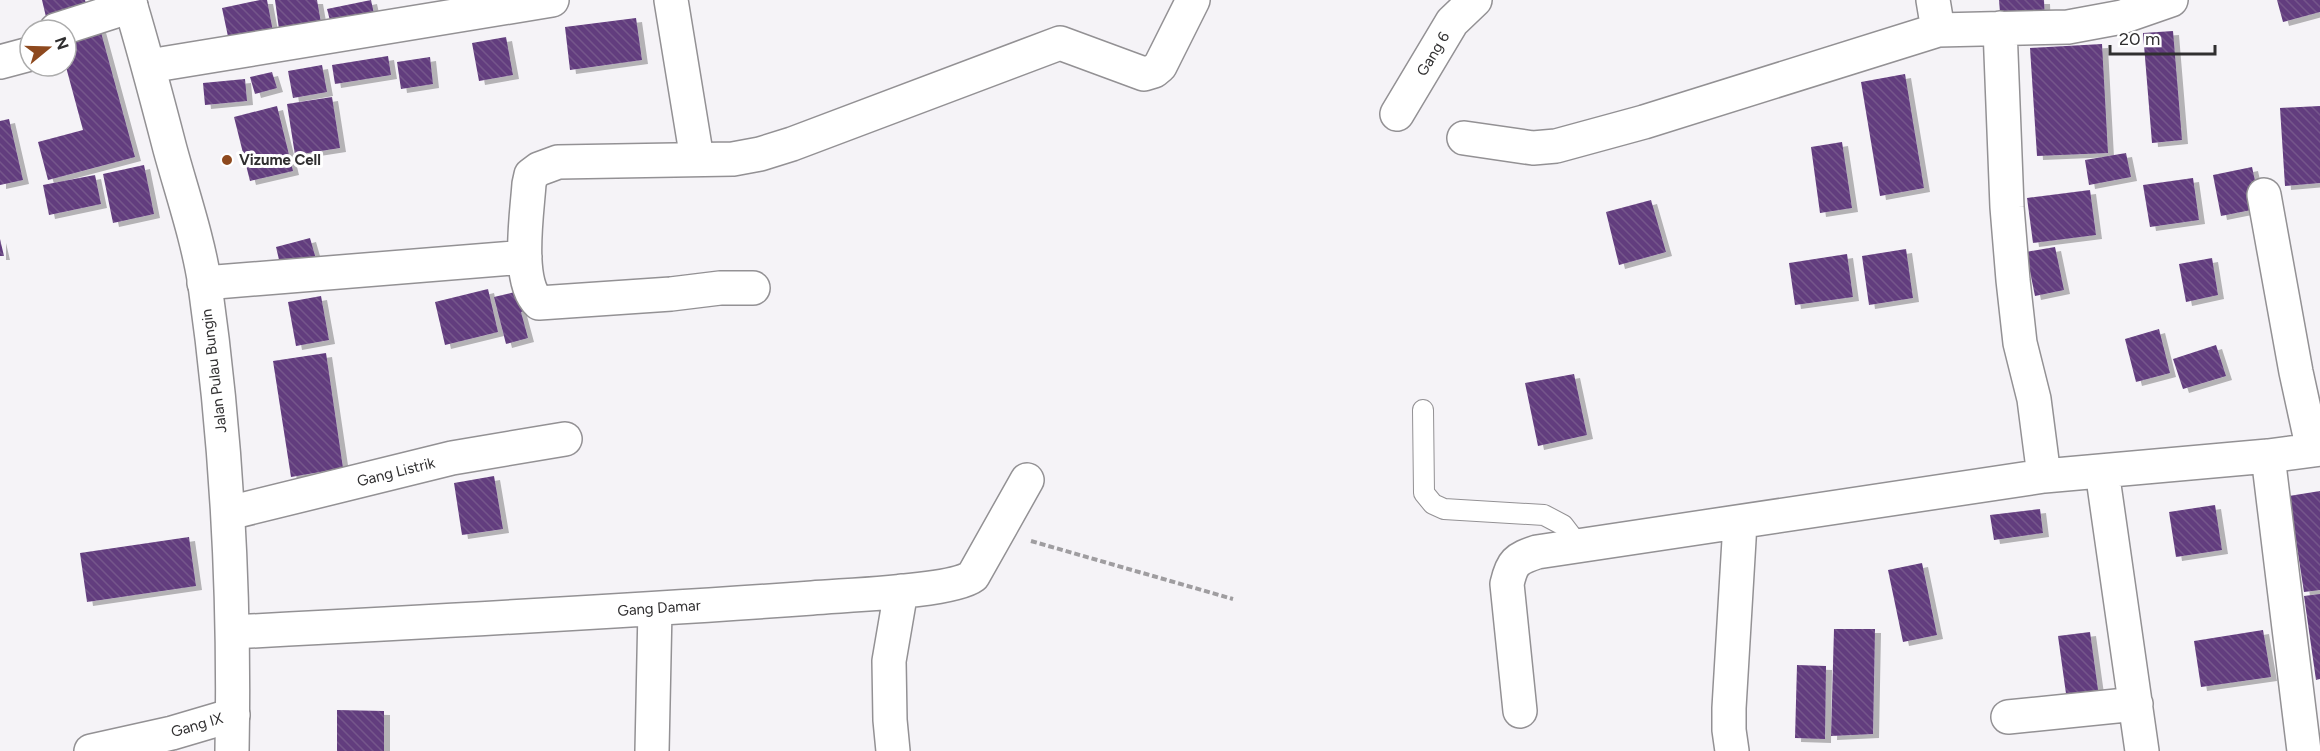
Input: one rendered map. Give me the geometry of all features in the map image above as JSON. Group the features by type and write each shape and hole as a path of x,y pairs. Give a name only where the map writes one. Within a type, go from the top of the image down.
{"street":[{"path":"149,66 552,0"},
{"path":"671,0 697,159"},
{"path":"753,288 720,288 671,294 539,303 532,296 528,283 525,256 531,175 539,169 558,162 734,159 760,154 792,144 1052,45 1070,46 1144,74 1160,66 1193,0"},
{"name":"Gang 6","path":"1397,114 1452,22 1475,0"},
{"path":"1464,138 1533,148 1556,146 1644,122 1936,15 2000,28 2068,27 2122,17 2171,0"},
{"path":"78,22 130,3"},
{"name":"Jalan Pulau Bungin","path":"130,3 149,66 204,283 229,513 233,632 232,751"},
{"path":"2000,28 2007,207 2013,280 2020,343 2034,399 2044,476"},
{"path":"0,62 18,57"},
{"path":"1520,711 1507,584 1511,568 1520,558 1537,552 2044,476 2268,456 2317,449 2296,372 2264,195"},
{"path":"204,283 525,256"},
{"name":"Gang Listrik","path":"229,513 452,458 565,439"},
{"path":"2268,456 2304,751"},
{"path":"2102,471 2142,751"},
{"name":"Gang Damar","path":"233,632 655,609 901,591 963,583 973,576 1027,480"},
{"path":"1731,751 1729,708 1740,523"},
{"path":"893,751 889,662 901,591"},
{"path":"652,751 655,609"},
{"path":"2008,717 2136,704"},
{"name":"Gang IX","path":"94,751 172,733 233,715"}],"lane":[{"path":"1423,410 1424,493 1433,504 1444,509 1544,515 1563,525 1579,546"}],"path":[{"path":"998,532 1233,599"}],"building":[{"path":"42,0 85,0 87,7 46,17"},
{"path":"267,0 274,37 230,46 222,8"},
{"path":"275,0 317,0 321,23 279,29"},
{"path":"371,0 376,23 333,32 327,9"},
{"path":"1999,0 2044,0 2045,23 2001,25"},
{"path":"2277,0 2320,0 2320,12 2283,22"},
{"path":"636,18 642,60 570,70 565,27"},
{"path":"99,25 135,157 48,180 38,142 83,130 69,78 78,78 78,31"},
{"path":"2173,31 2182,140 2152,143 2143,33"},
{"path":"506,37 513,75 479,81 472,43"},
{"path":"2102,44 2108,153 2037,156 2030,48"},
{"path":"388,56 391,75 335,84 332,65"},
{"path":"430,57 433,84 401,89 397,62"},
{"path":"322,65 327,92 293,98 288,71"},
{"path":"272,72 277,88 255,94 250,77"},
{"path":"1905,74 1924,188 1880,196 1861,82"},
{"path":"245,79 247,101 205,105 203,83"},
{"path":"332,97 340,148 295,155 287,104"},
{"path":"277,106 293,171 250,181 234,117"},
{"path":"2320,106 2320,183 2285,186 2280,108"},
{"path":"9,119 23,180 0,185 0,121"},
{"path":"1842,142 1852,208 1820,213 1811,147"},
{"path":"2126,153 2131,177 2089,185 2085,160"},
{"path":"144,165 154,214 113,223 103,174"},
{"path":"2252,167 2261,208 2221,216 2213,175"},
{"path":"95,175 101,204 49,215 43,185"},
{"path":"2193,178 2199,220 2150,227 2143,185"},
{"path":"2090,190 2096,235 2033,243 2027,198"},
{"path":"1651,200 1666,252 1619,265 1606,212"},
{"path":"310,238 316,259 281,268 276,247"},
{"path":"0,239 4,256 0,256"},
{"path":"2055,247 2064,290 2035,296 2026,252"},
{"path":"1906,249 1913,298 1869,305 1862,256"},
{"path":"1847,254 1853,297 1795,305 1789,263"},
{"path":"2212,258 2218,295 2186,302 2179,264"},
{"path":"488,289 498,332 445,345 435,302"},
{"path":"524,290 530,309 521,312 528,338 506,344 494,297"},
{"path":"321,296 329,340 296,346 288,302"},
{"path":"2159,329 2170,373 2136,382 2125,339"},
{"path":"2216,345 2226,376 2183,389 2173,359"},
{"path":"326,353 343,468 291,477 273,361"},
{"path":"1574,374 1587,435 1538,446 1525,383"},
{"path":"494,476 503,529 462,535 454,483"},
{"path":"2320,491 2320,590 2304,592 2289,496"},
{"path":"2215,505 2222,550 2176,557 2169,512"},
{"path":"2040,509 2043,533 1994,540 1990,515"},
{"path":"189,537 196,586 87,602 80,553"},
{"path":"1922,563 1937,635 1903,642 1888,570"},
{"path":"2320,594 2320,679 2316,680 2304,596"},
{"path":"1834,629 1875,629 1873,734 1831,736"},
{"path":"2263,630 2271,677 2201,687 2194,641"},
{"path":"2090,632 2100,704 2068,708 2058,636"},
{"path":"1797,665 1826,666 1825,739 1795,738"},
{"path":"337,710 384,711 384,751 337,751"}],"place":[{"name":"Vizume Cell","path":"227,160"}]}
